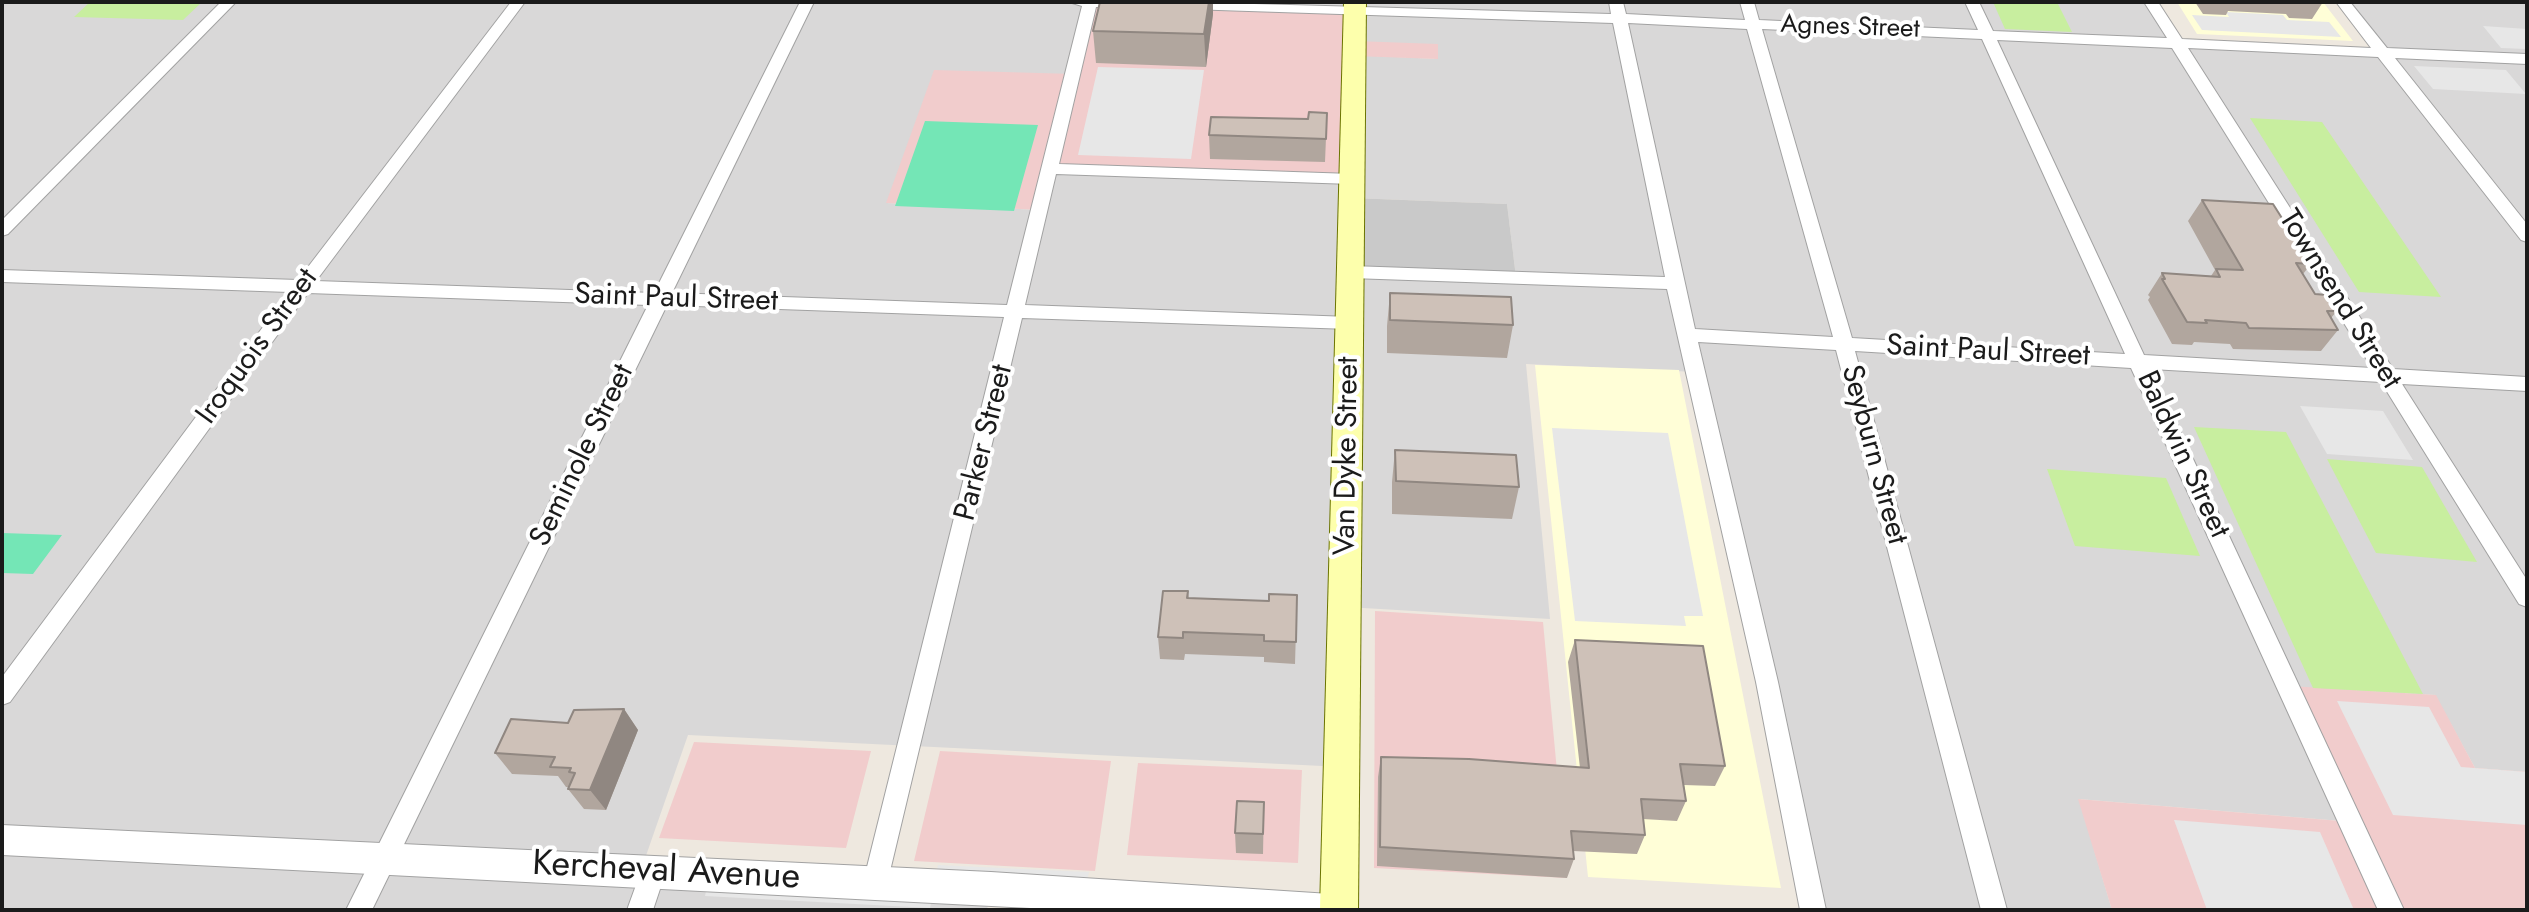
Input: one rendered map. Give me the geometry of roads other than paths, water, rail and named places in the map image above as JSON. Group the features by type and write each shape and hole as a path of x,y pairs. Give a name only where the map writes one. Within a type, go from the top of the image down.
{"main road":[{"name":"Van Dyke Street","path":"1339,910 1355,6"}],"street":[{"path":"2,230 229,2"},
{"name":"Iroquois Street","path":"2,695 518,2"},
{"name":"Seminole Street","path":"359,910 807,2"},
{"path":"1076,2 1135,4"},
{"name":"Parker Street","path":"876,883 1090,2"},
{"name":"Seyburn Street","path":"1747,2 1844,344 1994,910"},
{"name":"Baldwin Street","path":"1972,2 2391,910"},
{"name":"Townsend Street","path":"2151,2 2527,598"},
{"path":"2343,2 2527,236"},
{"name":"Agnes Street","path":"1178,5 1618,10 1753,24 2527,59"},
{"path":"1618,10 1675,283 1767,682 1813,910"},
{"path":"1051,169 1352,179"},
{"path":"1351,272 1675,283"},
{"name":"Saint Paul Street","path":"2,276 1350,323"},
{"name":"Saint Paul Street","path":"1688,335 2527,384"},
{"name":"Kercheval Avenue","path":"2,840 876,883 989,899 1170,902 1330,910"},
{"path":"640,910 653,871"}]}
